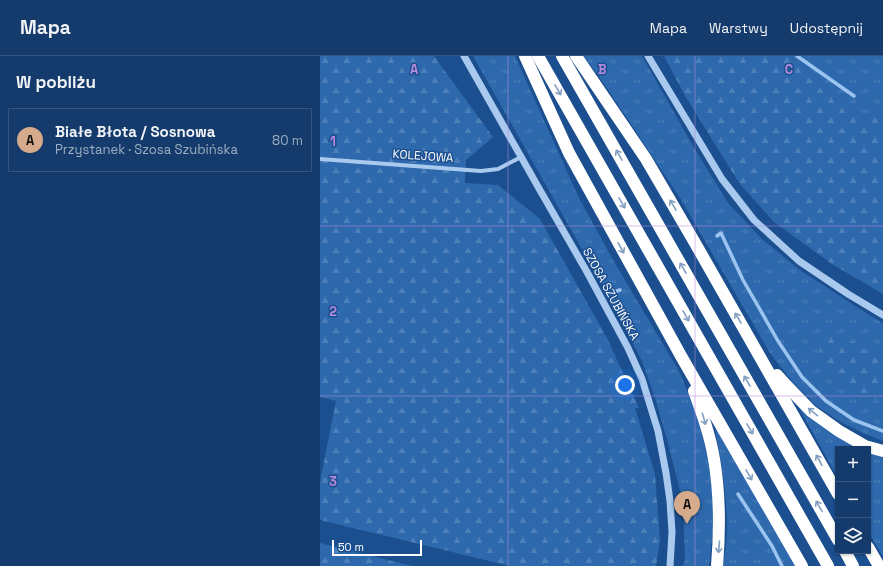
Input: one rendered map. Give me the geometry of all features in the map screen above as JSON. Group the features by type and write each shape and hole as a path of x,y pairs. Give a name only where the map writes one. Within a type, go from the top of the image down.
{"highway":[{"path":"525,56 569,153 681,356 802,566"},
{"path":"538,56 828,566"},
{"path":"562,56 835,535"},
{"path":"576,56 646,159 835,489"},
{"path":"758,352 786,385 811,410 839,431 865,446 883,451"},
{"path":"681,356 702,412 714,458 719,506 717,566"},
{"path":"871,553 878,566"},
{"path":"846,554 853,566"}],"street":[{"name":"SZOSA SZUBIŃSKA","path":"464,56 587,272 628,348 642,379 658,431 666,473 671,523 670,566"},
{"path":"648,56 722,179 754,220 798,261 848,294 883,314"},
{"name":"KOLEJOWA","path":"320,159 481,171 498,169 521,157"}],"green space":[{"path":"320,56 434,56 493,137 466,160 465,183 498,185 540,219 607,338 639,408 635,408 655,474 660,540 656,566 510,566 320,520 320,482 336,401 320,397"},
{"path":"473,56 515,56 579,198 616,265 680,373 697,415 708,460 713,491 714,519 709,566 683,566 685,559 683,502 655,398 642,361 608,295"},
{"path":"584,56 642,56 693,146 728,203 762,239 800,270 883,323 883,441 839,421 815,405 790,379 770,353 680,198"},
{"path":"664,56 788,56 813,74 866,120 883,103 883,294 832,264 774,222 739,183 684,94"},
{"path":"788,56 883,56 883,103 866,120 813,74"},
{"path":"825,334 846,337 883,363 883,403 836,379 818,347"},
{"path":"799,408 828,430 855,446 835,446 835,473"},
{"path":"715,429 718,429 795,566 722,566 727,541 727,514 723,477"},
{"path":"871,453 883,458 883,557 871,536"},
{"path":"320,543 412,566 320,566"}],"waterway":[{"path":"797,56 854,96"},
{"path":"717,236 721,233 743,280 778,341 802,377 826,401 854,420 883,431"},
{"path":"614,292 620,290"},
{"path":"738,494 772,546 782,566"}],"place":[{"name":"Białe Błota / Sosnowa","path":"687,524"}]}
